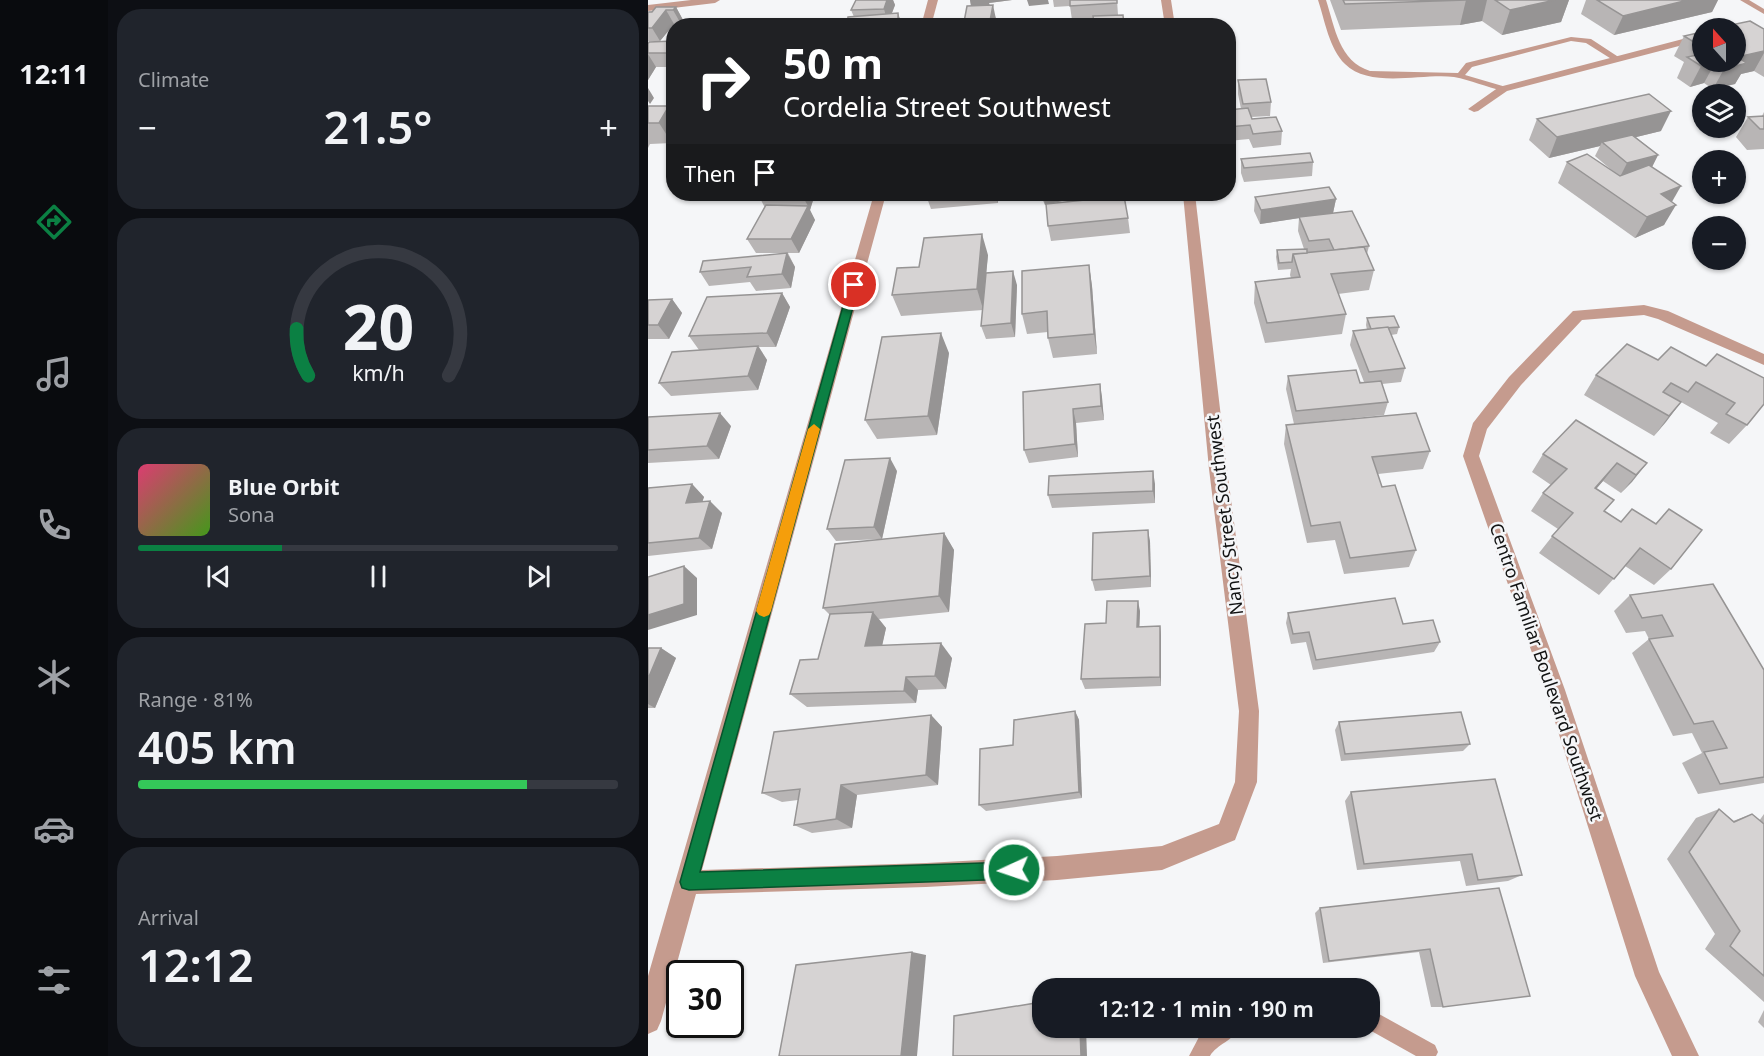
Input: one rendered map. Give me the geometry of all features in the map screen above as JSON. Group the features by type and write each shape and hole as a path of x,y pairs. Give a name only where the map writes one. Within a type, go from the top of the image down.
{"street":[{"path":"648,8 715,0"},
{"path":"928,18 933,0"},
{"path":"1166,0 1169,18"},
{"path":"1474,109 1503,89 1692,39"},
{"path":"648,1021 689,882 877,201"},
{"name":"Nancy Street Southwest","path":"689,882 914,875 1069,867 1162,858 1227,832 1246,783 1250,711 1218,469 1190,201"},
{"name":"Centro Familiar Boulevard Southwest","path":"1686,1056 1647,976 1555,690 1471,456 1479,427 1515,381 1578,315 1644,310 1663,315 1764,360"}],"lane":[{"path":"1322,0 1338,45 1348,64 1365,74 1444,74 1474,78 1503,89"},
{"path":"1744,0 1764,12"},
{"path":"1460,76 1469,65 1571,39 1588,41 1616,58"},
{"path":"1380,1025 1428,1052"},
{"path":"1199,1056 1206,1044 1215,1038"}],"building":[{"path":"856,0 887,0 884,9 851,10"},
{"path":"1070,0 1117,0 1117,3 1070,6"},
{"path":"1343,0 1467,0 1345,4"},
{"path":"1495,0 1555,0 1510,10"},
{"path":"1597,0 1688,0 1623,16"},
{"path":"993,5 991,18 965,18 967,6"},
{"path":"656,7 676,7 673,10 666,10 652,28 648,28 648,12 652,12"},
{"path":"898,13 898,18 848,17"},
{"path":"1123,15 1123,18 1093,18 1093,16"},
{"path":"1750,21 1764,29 1764,51 1746,55 1746,22"},
{"path":"1692,34 1692,41 1684,36"},
{"path":"666,41 666,53 648,53 649,42"},
{"path":"1266,79 1271,102 1243,104 1238,80"},
{"path":"1649,94 1671,111 1557,137 1537,119"},
{"path":"648,106 666,106 666,111 659,123 648,123"},
{"path":"1248,108 1252,119 1276,117 1282,131 1253,134 1250,125 1236,126 1236,109"},
{"path":"1764,116 1764,129 1760,129 1748,117"},
{"path":"1632,135 1658,155 1627,163 1602,142"},
{"path":"1310,153 1313,162 1244,168 1241,159"},
{"path":"1587,154 1620,176 1649,165 1681,186 1661,194 1676,205 1647,217 1567,162"},
{"path":"1329,187 1336,199 1261,210 1255,197"},
{"path":"1075,201 1125,201 1128,218 1048,226 1046,204"},
{"path":"766,205 808,206 791,239 747,239"},
{"path":"1352,211 1369,246 1334,250 1329,239 1309,241 1299,217"},
{"path":"982,234 977,289 892,295 897,268 919,267 924,238"},
{"path":"1364,247 1374,270 1331,274 1346,314 1267,323 1255,282 1300,277 1293,254"},
{"path":"1307,249 1307,253 1293,254 1292,262 1279,263 1277,250"},
{"path":"787,253 782,274 747,277 751,267 700,272 703,261"},
{"path":"1089,265 1094,334 1048,338 1047,311 1022,314 1022,271"},
{"path":"1013,271 1011,323 981,326 986,273"},
{"path":"782,293 767,333 689,336 707,297"},
{"path":"672,299 658,325 648,325 648,300"},
{"path":"1394,316 1399,327 1371,329 1367,318"},
{"path":"1388,327 1405,368 1369,372 1353,331"},
{"path":"941,333 928,416 865,420 882,337"},
{"path":"1627,344 1658,360 1671,347 1706,366 1717,354 1764,378 1764,404 1747,425 1726,414 1735,403 1696,382 1688,392 1671,383 1663,392 1681,402 1669,416 1596,375"},
{"path":"758,346 748,376 659,383 672,352"},
{"path":"1356,370 1360,383 1381,381 1388,402 1296,411 1288,376"},
{"path":"1100,384 1101,406 1073,409 1075,444 1024,450 1023,392"},
{"path":"720,413 707,446 648,450 648,417"},
{"path":"1416,413 1430,451 1372,457 1382,487 1395,485 1416,550 1350,558 1340,522 1311,526 1286,425"},
{"path":"1576,420 1647,463 1636,475 1617,463 1595,488 1614,500 1604,511 1621,522 1632,509 1656,524 1669,509 1702,530 1671,569 1640,548 1614,579 1552,536 1573,513 1543,493 1567,469 1543,454"},
{"path":"890,458 874,527 827,529 845,460"},
{"path":"1153,471 1153,491 1048,495 1049,476"},
{"path":"692,484 686,503 710,501 699,538 648,543 648,488"},
{"path":"1148,530 1150,576 1092,580 1093,533"},
{"path":"944,533 939,596 823,608 835,544"},
{"path":"684,566 684,604 648,615 648,577"},
{"path":"1713,584 1764,670 1764,777 1720,784 1704,752 1727,748 1713,721 1694,724 1649,639 1673,636 1662,615 1642,618 1630,595"},
{"path":"1395,598 1403,624 1433,620 1440,642 1316,660 1309,632 1293,634 1288,613"},
{"path":"1107,601 1138,601 1137,627 1160,626 1160,677 1081,679 1085,624 1106,623"},
{"path":"873,612 865,646 941,643 935,676 906,677 904,691 790,694 800,660 818,659 830,614"},
{"path":"648,648 661,648 648,679"},
{"path":"1075,711 1079,792 979,805 980,749 1013,745 1014,720"},
{"path":"1461,712 1470,744 1345,754 1339,722"},
{"path":"931,715 926,775 841,785 836,819 794,825 800,789 762,793 774,732"},
{"path":"1495,779 1522,875 1478,880 1472,854 1364,864 1351,792"},
{"path":"1719,809 1734,822 1752,814 1764,824 1764,976 1730,946 1740,931 1689,852"},
{"path":"1499,888 1530,996 1443,1007 1430,949 1329,961 1320,908"},
{"path":"912,952 901,1056 779,1056 796,965"},
{"path":"1032,1004 1032,1038 1080,1038 1081,1056 953,1056 954,1016"}],"slow traffic":[{"path":"764,611 814,429"}],"route":[{"path":"854,285 689,882 1014,870"}]}
